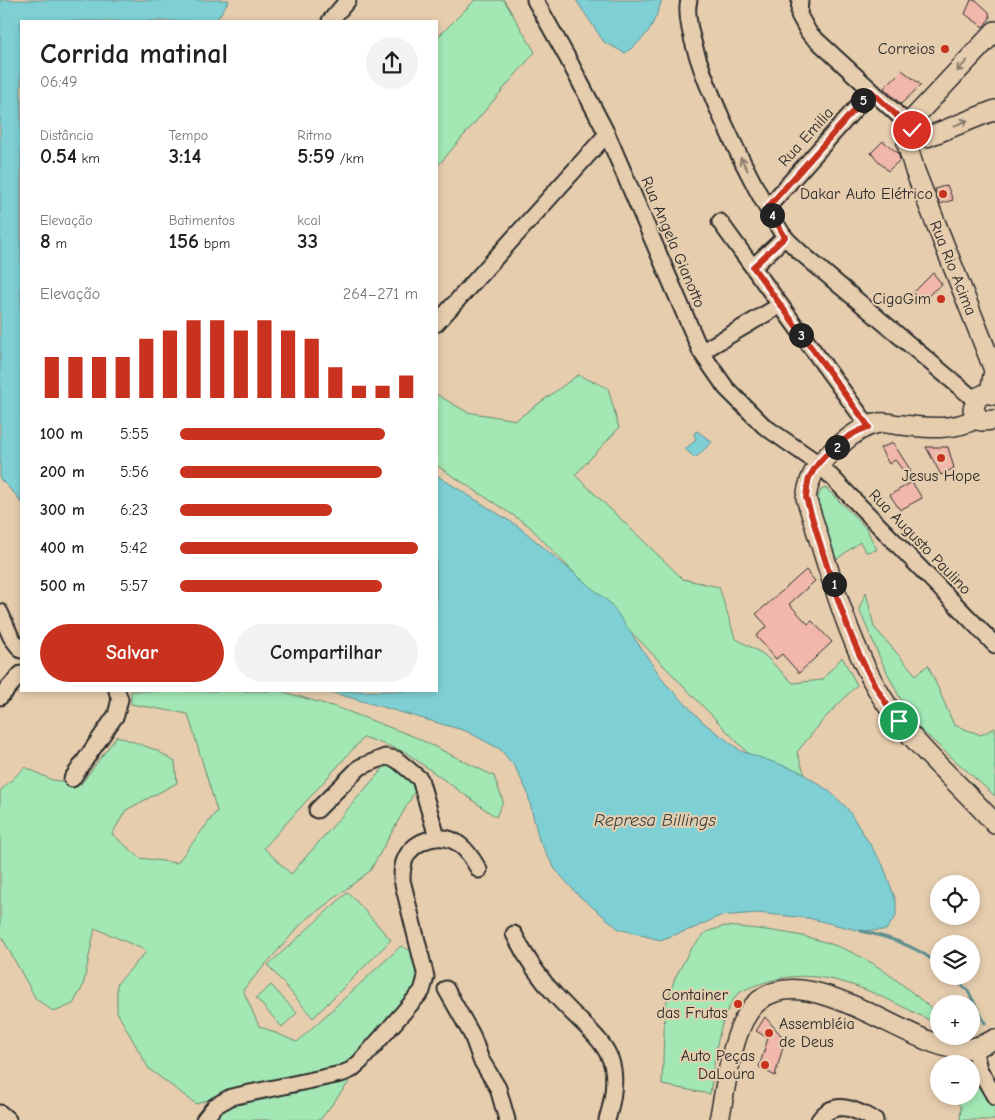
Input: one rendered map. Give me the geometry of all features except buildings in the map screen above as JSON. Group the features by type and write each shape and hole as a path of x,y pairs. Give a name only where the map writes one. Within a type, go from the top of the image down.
{"main road":[{"path":"995,31 908,124 916,133 927,137 995,110"},
{"name":"Rua Rio Acima","path":"908,124 907,144 915,171 994,370 987,405"},
{"path":"915,171 927,137"},
{"path":"987,405 966,424 950,427 880,423 849,435 819,464 809,479 806,498 846,619 872,679 899,721 995,824"},
{"path":"719,1120 737,1040 748,1013 756,1004 766,998 788,990 829,995 940,1045 958,1049 974,1048 995,1039"}],"street":[{"path":"331,20 348,0"},
{"name":"Rua Angela Gianotto","path":"535,0 568,57 607,134 702,352 726,388 764,426 819,464"},
{"path":"689,0 688,20 696,55 734,145 785,237 800,252 987,405"},
{"path":"800,0 799,15 809,33 908,124"},
{"name":"Rua Emilia","path":"768,207 871,91"},
{"path":"438,322 607,134"},
{"path":"720,222 779,306 869,427"},
{"path":"753,267 785,237"},
{"path":"702,352 779,306"},
{"name":"Rua Augusto Paulino","path":"819,464 995,645"},
{"path":"0,612 11,637 20,649"},
{"path":"0,697 20,675"},
{"path":"72,779 116,715 120,699 117,692"},
{"path":"317,810 360,766 386,757 396,759 420,779 437,838"},
{"path":"204,1120 215,1106 231,1097 341,1074 351,1070 422,991 426,977 405,899 402,868 406,857 425,840 447,838 460,844 479,870"},
{"path":"514,934 537,972 555,995 598,1036 610,1057 614,1069 615,1087 607,1120"},
{"path":"446,989 472,1034 481,1060 498,1088 507,1120"},
{"path":"974,1048 979,1069 995,1097"},
{"path":"819,1120 830,1110 838,1107 854,1109 875,1120"},
{"path":"0,1113 8,1120"}],"green space":[{"path":"475,0 504,0 535,52 438,166 438,37"},
{"path":"578,375 608,388 619,428 575,475 683,579 719,587 735,638 763,654 793,683 822,680 842,657 857,685 824,719 797,752 806,778 776,782 528,525 438,466 438,395 467,412 516,420"},
{"path":"826,488 866,528 877,550 866,552 860,542 834,561 815,505 821,490"},
{"path":"866,592 874,627 916,675 928,665 954,725 981,735 995,728 995,796 912,722 880,658 859,609"},
{"path":"131,692 283,692 339,708 415,737 494,776 503,801 496,817 405,752 364,737 264,848 291,874 393,757 424,775 370,871 303,922 243,990 259,1026 297,1042 401,946 417,954 419,991 320,1120 214,1120 228,1093 196,1104 149,1069 117,1012 117,984 147,951 95,928 83,986 73,1004 54,1012 36,999 0,934 0,791 25,767 52,780 81,784 117,736 156,750 175,762 177,783 126,810 112,834 140,858 177,863 217,811 188,714 131,704"},
{"path":"348,892 391,940 313,1018 268,965"},
{"path":"725,926 762,929 832,944 865,959 903,985 930,1007 930,1020 876,994 854,986 809,976 786,977 753,986 741,992 729,1006 720,1030 710,1094 662,1085 665,1007 675,978 690,950 706,932"},
{"path":"271,985 297,1013 282,1027 256,998"},
{"path":"980,1084 995,1102 995,1120 960,1120 961,1107 959,1105 980,1105"}],"water":[{"path":"0,0 229,0 217,20 20,20 20,501 0,479"},
{"path":"576,0 662,0 649,30 639,42 625,53 604,42"},
{"path":"697,431 712,442 695,458 685,449 696,440 694,433"},
{"name":"Represa Billings","path":"438,476 519,527 611,604 665,683 704,723 741,751 799,771 829,791 847,808 883,865 896,901 896,916 886,930 861,931 808,918 757,913 720,916 660,940 619,929 578,895 555,869 539,840 527,791 515,767 500,749 466,731 330,692 438,692"}],"waterway":[{"path":"861,931 902,943 930,958"},
{"path":"962,985 968,991 985,1023"}],"place":[{"name":"Correios","path":"945,49"},
{"name":"Dakar Auto Elétrico","path":"943,194"},
{"name":"CigaGim","path":"941,299"},
{"name":"Jesus Hope","path":"941,458"},
{"name":"Container das Frutas","path":"738,1004"},
{"name":"Assembléia de Deus","path":"769,1033"},
{"name":"Auto Peças DaLoura","path":"765,1065"}],"route":[{"path":"899,721 891,712 876,686 846,619 806,498 809,479 825,457 849,435 869,427 779,306 753,267 785,237 768,207 871,91 908,124 912,130"}]}
